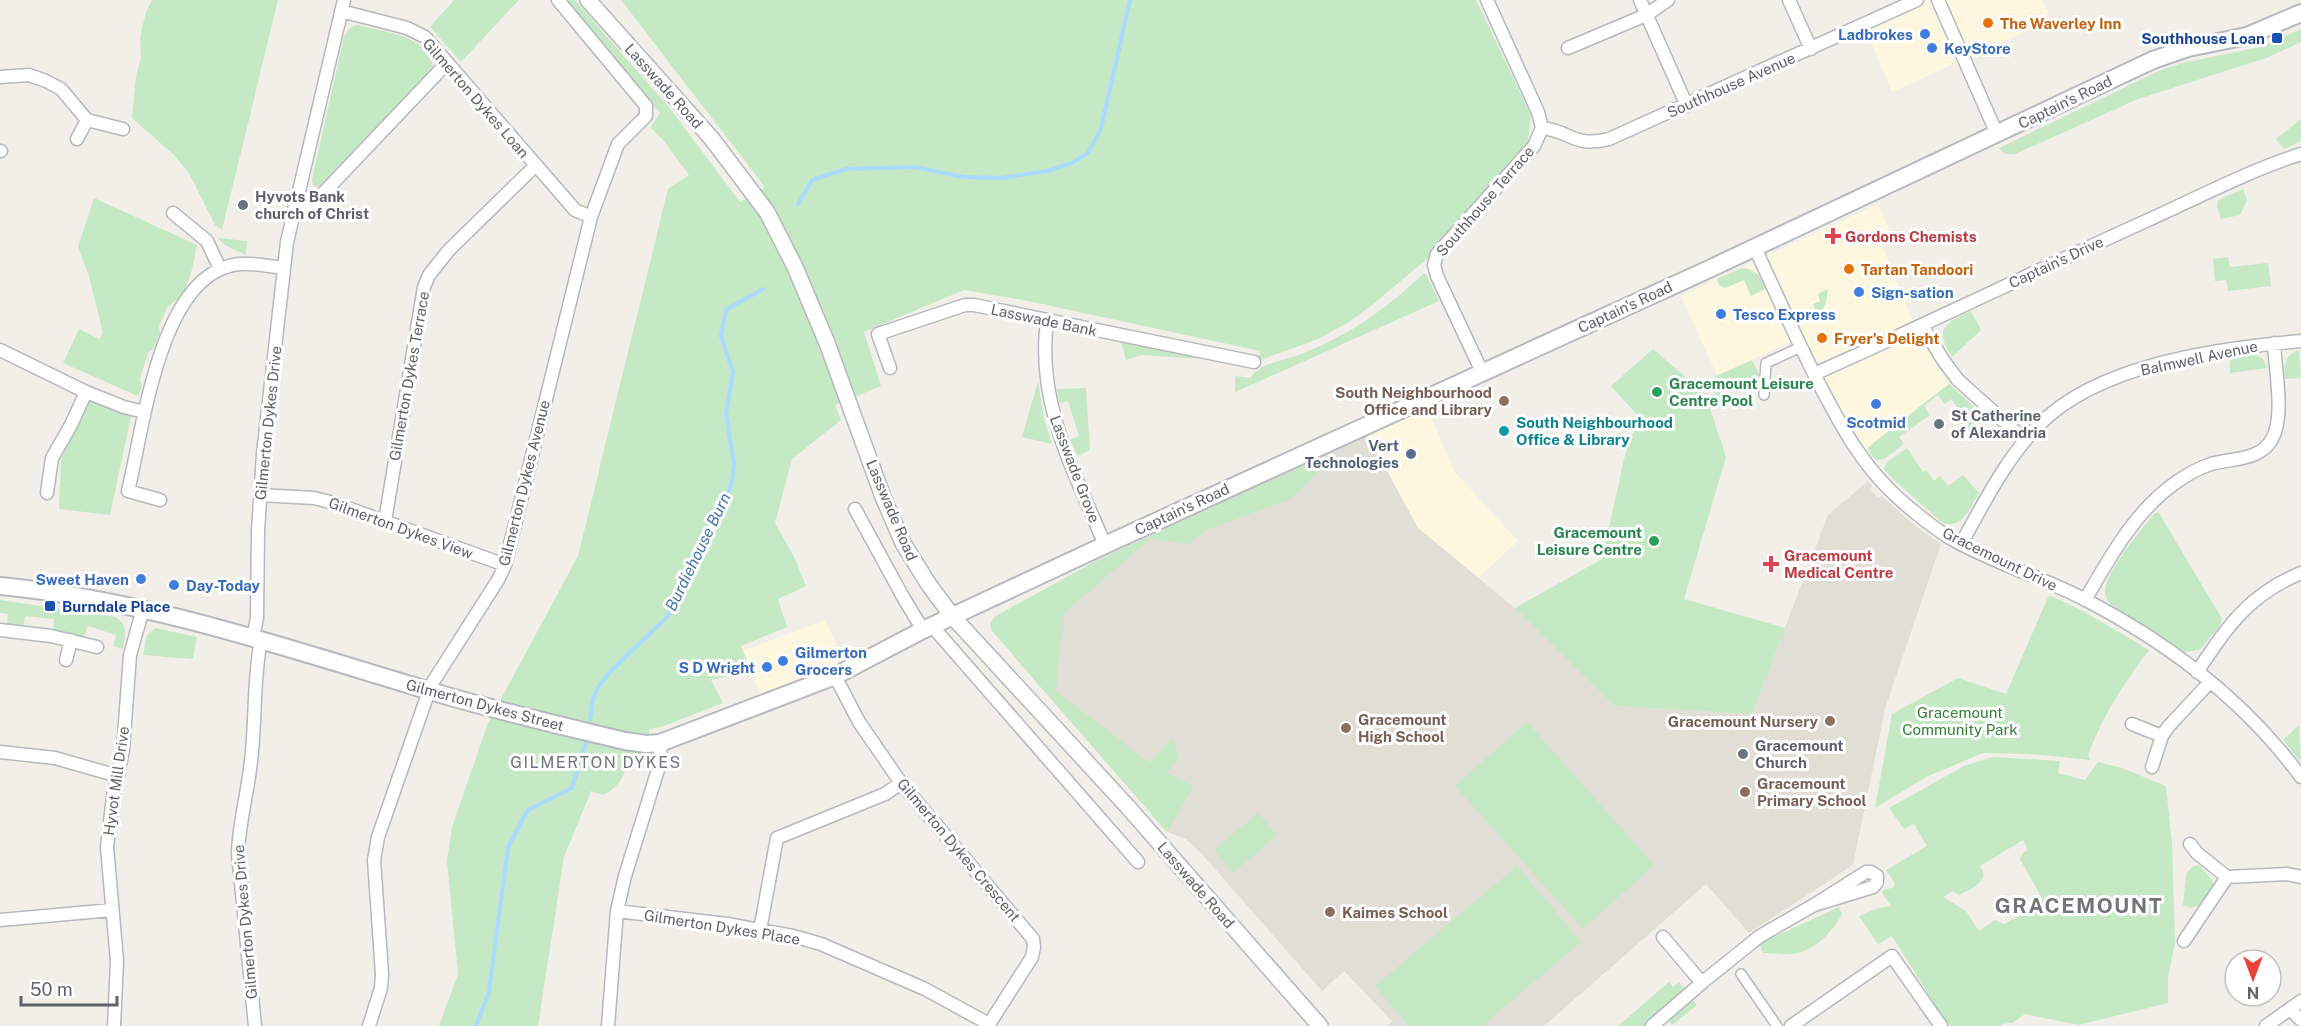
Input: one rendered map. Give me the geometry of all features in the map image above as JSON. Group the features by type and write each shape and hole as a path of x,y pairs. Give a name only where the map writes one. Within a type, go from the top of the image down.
{"main road":[{"name":"Captain's Road","path":"953,617 2169,54 2247,36 2301,13"},
{"name":"Gilmerton Dykes Street","path":"0,586 89,598 143,609 257,639 428,691 558,725 646,744 660,743 835,676 953,617"}],"street":[{"name":"Lasswade Road","path":"558,0 646,106 648,112"},
{"name":"Lasswade Road","path":"588,0 712,139 767,212 795,267 827,343 883,496 903,543 928,585 953,617 1127,806 1320,1026"},
{"path":"1487,0 1538,112 1542,128"},
{"path":"1640,0 1687,106"},
{"path":"1568,48 1646,15 1668,0"},
{"path":"1789,0 1812,49"},
{"name":"Southhouse Avenue","path":"1542,128 1553,130 1576,141 1597,142 1610,139 1917,0"},
{"path":"1938,0 1997,134"},
{"name":"Gilmerton Dykes Loan","path":"342,5 425,37 575,210 591,217"},
{"name":"Gilmerton Dykes Drive","path":"255,1026 238,853 238,828 251,763 257,660 260,495 284,268 294,209 342,5"},
{"path":"294,209 312,205 447,63"},
{"path":"0,77 29,75 46,81 61,88 87,120 123,129"},
{"name":"Gilmerton Dykes Avenue","path":"369,1026 381,988 382,974 375,849 428,691 498,580 505,565 591,217 618,144 646,117 648,112"},
{"path":"77,139 87,120"},
{"name":"Southhouse Terrace","path":"1482,372 1437,276 1434,260 1485,199 1534,146 1542,128"},
{"name":"Captain's Drive","path":"1814,374 1892,340 2164,212 2301,154"},
{"name":"Gilmerton Dykes Terrace","path":"385,521 410,364 424,287 429,275 449,250 535,166"},
{"path":"173,213 207,241 220,269"},
{"name":"Gracemount Drive","path":"1754,246 1814,374 1853,444 1885,485 1935,528 1961,544 2085,600 2156,642 2210,682 2270,739 2301,777"},
{"path":"160,500 128,491 144,412 169,331 193,290 206,277 220,269 239,264 284,268"},
{"name":"Lasswade Bank","path":"890,368 878,334 957,307 974,305 1249,365"},
{"name":"Lasswade Grove","path":"1047,321 1045,362 1053,419 1105,545"},
{"path":"1922,325 1958,380 2025,440"},
{"name":"Balmwell Avenue","path":"1961,544 1998,480 2025,440 2052,412 2066,403 2113,379 2140,369 2204,354 2301,341"},
{"path":"2085,600 2124,537 2141,514 2163,492 2187,475 2209,465 2258,454 2272,440 2278,418 2274,344"},
{"path":"1764,394 1766,363 1801,347"},
{"path":"0,350 86,392 144,412"},
{"path":"47,493 52,458 86,392"},
{"name":"Gilmerton Dykes View","path":"260,495 324,500 505,565"},
{"name":"Lasswade Road","path":"855,509 903,597 927,628 1138,862"},
{"path":"2197,672 2231,623 2246,606 2266,590 2301,573"},
{"name":"Hyvot Mill Drive","path":"114,1026 117,961 107,846 123,750 130,655 143,609"},
{"path":"0,630 51,636 97,647"},
{"path":"66,660 71,640"},
{"name":"Gilmerton Dykes Crescent","path":"835,676 859,722 901,783 1033,939 1032,957 988,1025"},
{"path":"2152,767 2162,736 2210,682"},
{"path":"2132,724 2162,736"},
{"path":"608,1026 617,911 625,876 661,760 660,743"},
{"path":"0,752 55,758 118,776"},
{"path":"760,930 777,838 885,794 901,783"},
{"path":"2190,843 2197,853 2227,878 2287,874 2301,877"},
{"path":"2184,941 2227,878"},
{"path":"1652,1026 1760,936 1814,905"},
{"path":"0,920 112,910"},
{"name":"Gilmerton Dykes Place","path":"617,911 760,930 821,944 925,989 988,1025"},
{"path":"1663,937 1702,983"},
{"path":"1791,1026 1892,956 1941,1026"},
{"path":"1741,974 1777,1026"},
{"path":"2266,1026 2301,1001"},
{"path":"2291,1010 2301,1020"}],"shaded area":[{"path":"1929,0 2042,0 2051,20 1892,92 1865,28"},
{"path":"1878,204 1892,236 1881,242 1920,340 1949,384 1864,450 1802,337 1717,375 1681,296"},
{"path":"1427,407 1454,471 1518,541 1478,578 1418,528 1367,434"},
{"name":"Gracemount High School","path":"1367,434 1418,528 1515,608 1614,706 1752,714 1828,515 1868,481 1872,486 1871,490 1878,498 1882,496 1913,524 1941,544 1885,709 1853,865 1749,933 1706,884 1544,1026 1387,1026 1392,1021 1344,971 1322,991 1201,853 1186,839 1167,832 1016,659 1092,563"},
{"path":"825,620 846,665 762,699 743,651"}],"green space":[{"path":"152,0 278,0 222,230 215,225 189,173 174,155 132,118 136,77 141,58 140,38 146,12"},
{"path":"454,0 519,0 461,62 430,27"},
{"path":"563,0 575,0 672,111 740,202 765,187 621,0 1476,0 1531,115 1528,142 1428,258 1372,305 1349,322 1318,339 1258,361 1260,351 1028,301 964,290 864,332 881,386 835,405 841,420 792,459 775,523 795,559 806,586 778,599 787,627 741,646 751,670 711,680 723,703 661,727 649,729 649,768 627,766 621,779 612,789 603,795 591,791 564,857 538,1026 439,1026 458,974 447,861 452,827 488,723 578,556 668,189 689,175 663,140 650,127 660,113"},
{"path":"358,25 403,36 413,41 429,56 433,67 326,183 316,187 312,179 344,37 350,28"},
{"path":"2301,29 2301,42 2269,57 2138,99 2015,154 2005,154 1999,148 2159,71 2182,63 2260,47"},
{"path":"2301,119 2301,141 2284,149 2276,139"},
{"path":"2243,189 2247,200 2240,215 2221,219 2217,207 2218,200"},
{"path":"94,198 197,245 186,288 168,306 159,326 160,333 153,349 148,353 140,379 142,386 138,396 63,363 79,329 99,339 103,333 88,273 78,247"},
{"path":"218,238 247,241 246,255 223,244"},
{"path":"2228,257 2230,267 2268,263 2271,286 2228,291 2226,280 2215,281 2213,259"},
{"path":"1742,268 1758,274 1765,289 1751,296 1744,280 1725,288 1719,285 1717,279"},
{"path":"1423,274 1426,274 1439,301 1235,392 1235,376 1251,378 1260,368 1304,353 1337,338 1381,309"},
{"path":"1828,289 1826,303 1819,317 1813,304 1820,301 1818,294"},
{"path":"1971,311 1981,330 1952,357 1943,339 1945,328 1955,319"},
{"path":"1121,342 1216,360 1142,355 1126,360"},
{"name":"Gracemount Leisure Centre","path":"1653,349 1705,394 1726,457 1684,599 1785,628 1752,714 1614,706 1515,608 1602,559 1628,442 1641,419 1611,386"},
{"path":"2299,350 2301,378 2285,379 2286,361 2290,355"},
{"path":"2256,355 2263,359 2267,368 2230,373 2230,358"},
{"path":"1752,360 1761,378 1717,398 1708,380"},
{"path":"1038,381 1044,419 1052,444 1022,437"},
{"path":"1949,384 1984,416 1967,433 1960,431 1964,428 1957,419 1963,414 1951,399 1945,404 1938,395 1924,406 1930,415 1899,437 1904,444 1884,459 1876,460 1871,455 1868,448 1872,444"},
{"path":"1086,388 1090,450 1077,456 1070,440 1079,436 1068,401 1059,403 1057,389"},
{"path":"86,398 132,412 110,515 59,509 61,460"},
{"path":"1907,448 1923,472 1926,470 1934,481 1940,476 1948,486 1963,475 1979,493 1966,516 1956,523 1943,523 1884,469 1887,462"},
{"path":"1328,454 1332,459 1291,499 1209,529 1188,544 1150,539 1063,614 1056,691 1150,763 1173,737 1179,758 1166,773 1194,786 1167,832 992,631 990,625 994,617 1092,563"},
{"path":"2155,513 2159,513 2222,619 2219,627 2199,650 2185,652 2112,605 2106,597 2106,585 2117,563"},
{"name":"Gracemount Community Park","path":"2049,595 2083,611 2149,650 2107,713 2088,755 2090,760 2032,754 1983,753 1926,777 1875,808 1892,714 1958,678 2006,694"},
{"path":"0,600 115,617 124,627 123,649 113,646 116,635 88,626 84,637 53,630 54,619 25,616 23,626 7,625 8,614 0,613"},
{"path":"155,628 197,637 193,659 143,655 147,635"},
{"path":"1527,722 1654,865 1583,929 1455,786"},
{"path":"2299,725 2301,762 2284,739"},
{"path":"1993,757 2060,761 2058,773 2085,780 2098,762 2122,768 2166,786 2172,844 2175,943 2168,976 2168,1003 2078,1025 2025,1014 2012,1023 2001,1024 2002,1026 1951,1026 1944,1019 1892,936 1878,944 1859,916 1891,906 1881,891 1894,887 1894,882 1886,870 1927,846 1914,824 1904,829 1889,808 1964,766","holes":["2023,840 2028,850 2020,859 2042,898 2042,905 2004,924 1995,920 1979,931 1966,911 1943,897 1953,891 1959,895 1974,887 1983,876 1980,866"]},
{"path":"1258,813 1277,835 1233,873 1214,850"},
{"path":"2199,865 2212,880 2214,886 2201,904 2191,908 2183,905 2186,874 2192,867"},
{"path":"1517,866 1581,942 1482,1026 1409,1026 1375,986"},
{"path":"1839,907 1842,914 1834,927 1811,948 1793,954 1763,953 1759,944"},
{"path":"1669,982 1673,987 1679,982 1687,992 1647,1026 1618,1026"},
{"path":"1691,998 1697,1005 1672,1025 1667,1019"}],"waterway":[{"name":"Burdiehouse Burn","path":"798,204 812,180 846,169 915,167 963,177 1002,178 1047,171 1072,163 1088,153 1101,129 1130,0"},
{"name":"Burdiehouse Burn","path":"589,728 593,699 598,687 610,672 668,616 732,482 734,464 726,414 733,372 721,336 726,310 763,289"},
{"name":"Burdiehouse Burn","path":"476,1026 489,992 508,847 528,810 572,788 587,738"}],"place":[{"name":"The Waverley Inn","path":"1988,23"},
{"name":"Ladbrokes","path":"1925,34"},
{"name":"Southhouse Loan","path":"2277,38"},
{"name":"KeyStore","path":"1932,48"},
{"name":"Hyvots Bank church of Christ","path":"243,205"},
{"name":"Gordons Chemists","path":"1833,236"},
{"name":"Tartan Tandoori","path":"1849,269"},
{"name":"Sign-sation","path":"1859,292"},
{"name":"Tesco Express","path":"1721,314"},
{"name":"Fryer's Delight","path":"1822,338"},
{"name":"Gracemount Leisure Centre Pool","path":"1657,392"},
{"name":"South Neighbourhood Office and Library","path":"1504,401"},
{"name":"Scotmid","path":"1876,404"},
{"name":"St Catherine of Alexandria","path":"1939,424"},
{"name":"South Neighbourhood Office & Library","path":"1504,431"},
{"name":"Vert Technologies","path":"1411,454"},
{"name":"Gracemount Leisure Centre","path":"1654,541"},
{"name":"Gracemount Medical Centre","path":"1771,564"},
{"name":"Sweet Haven","path":"141,579"},
{"name":"Day-Today","path":"174,585"},
{"name":"Burndale Place","path":"50,606"},
{"name":"Gilmerton Grocers","path":"783,661"},
{"name":"S D Wright","path":"767,667"},
{"name":"Gracemount Nursery","path":"1830,721"},
{"name":"Gracemount High School","path":"1346,728"},
{"name":"Gracemount Church","path":"1743,754"},
{"name":"Gracemount Primary School","path":"1745,792"},
{"name":"Kaimes School","path":"1330,912"}],"district":[{"name":"GILMERTON DYKES","path":"596,762"},
{"name":"GRACEMOUNT","path":"2079,905"}]}
